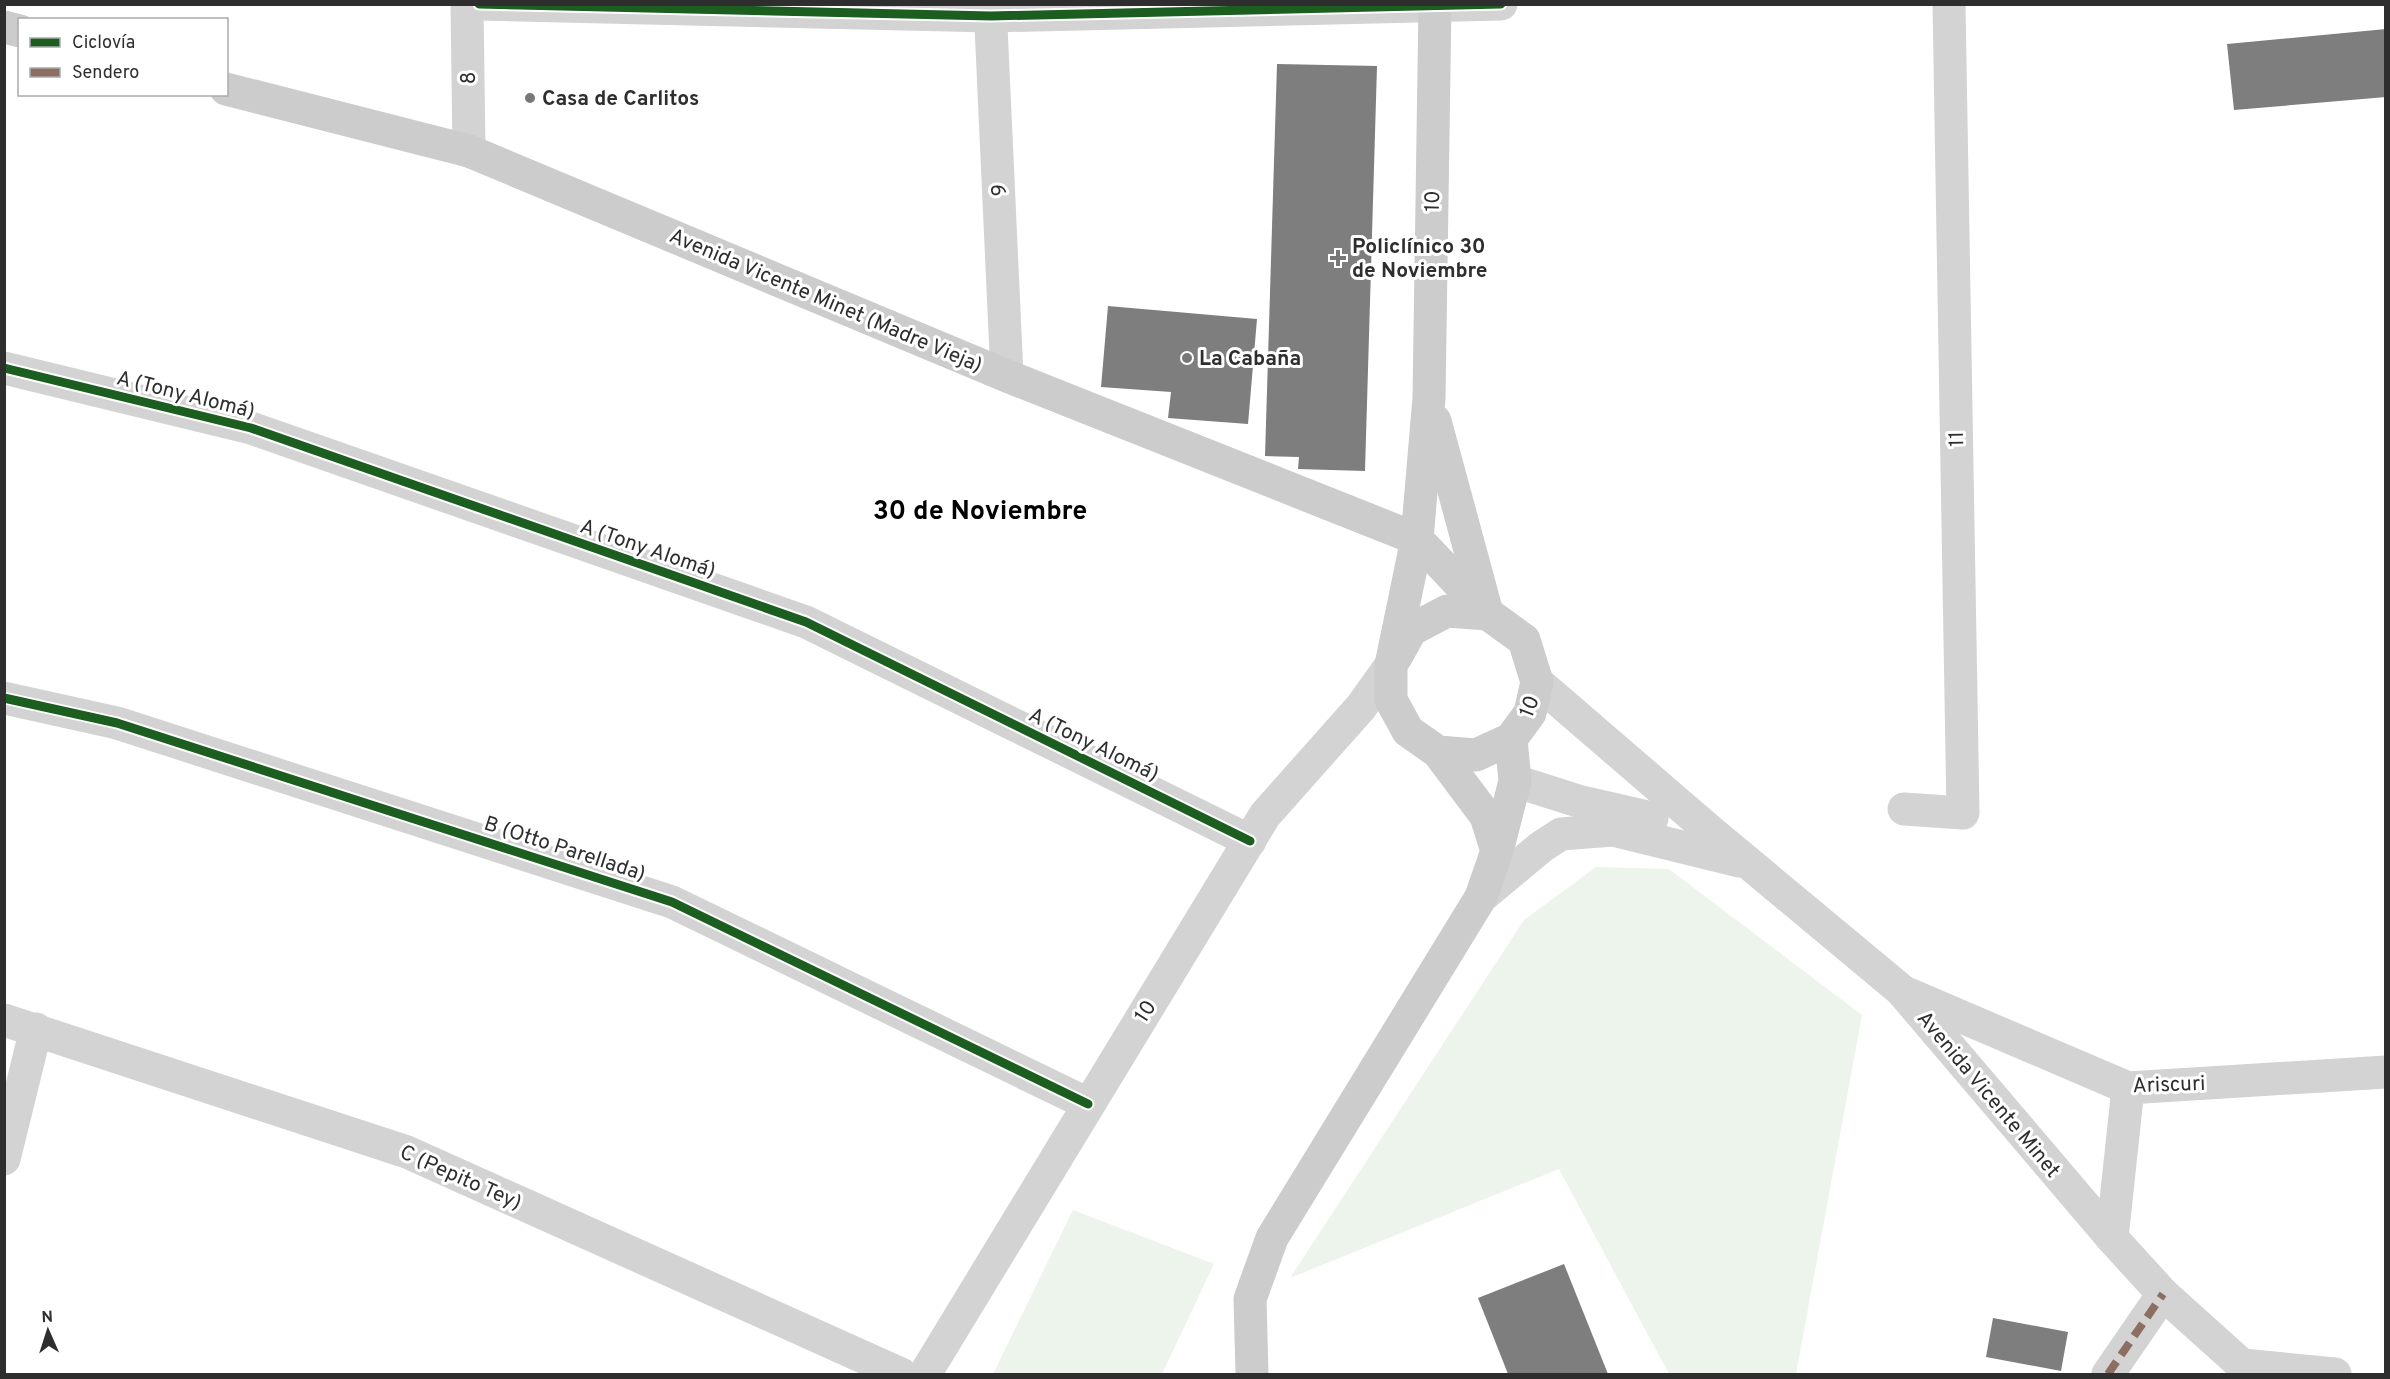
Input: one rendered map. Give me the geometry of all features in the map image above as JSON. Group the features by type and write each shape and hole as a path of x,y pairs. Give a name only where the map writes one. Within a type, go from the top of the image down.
{"main road":[{"name":"10","path":"1391,664 1411,630 1447,611 1488,614 1524,640 1537,682 1530,713 1511,739 1476,755 1438,752 1408,732 1391,700 1391,664 1417,539 1428,398 1435,5"},
{"name":"Avenida Vicente Minet (Madre Vieja)","path":"228,90 469,151 1007,375 1417,539"},
{"name":"10","path":"1428,398 1488,614"},
{"path":"1417,539 1488,614"},
{"path":"1252,1374 1250,1299 1272,1238 1481,897 1497,851 1515,781 1511,739"},
{"path":"1438,752 1486,816 1497,851"}],"street":[{"name":"8","path":"467,4 469,151"},
{"path":"479,4 990,10 1501,4"},
{"name":"11","path":"1904,808 1963,813 1949,4"},
{"name":"9","path":"990,10 1007,375"},
{"name":"A (Tony Alomá)","path":"4,369 251,428 806,622 1250,841"},
{"name":"10","path":"925,1374 1265,815 1361,707 1391,664"},
{"name":"Avenida Vicente Minet","path":"1537,682 1710,831 1901,990 2112,1238 2163,1294 2248,1370"},
{"name":"B (Otto Parellada)","path":"4,698 117,723 672,902 1088,1104"},
{"name":"Avenida Vicente Minet","path":"1515,781 1578,801 1710,831"},
{"path":"1481,897 1541,847 1561,834 1613,830 1748,863"},
{"name":"Ariscuri","path":"1901,990 2128,1088 2385,1072"},
{"name":"C (Pepito Tey)","path":"4,1020 407,1152 901,1374"},
{"path":"4,1159 36,1029"},
{"path":"2112,1238 2128,1088"},
{"path":"2108,1374 2163,1294"},
{"path":"2248,1370 2336,1374"}],"shaded area":[{"path":"1596,867 1669,869 1862,1015 1796,1374 1669,1374 1559,1169 1290,1278 1524,920"},
{"path":"1073,1210 1214,1264 1162,1374 993,1374"}],"building":[{"path":"2386,29 2386,97 2234,110 2227,44"},
{"path":"1277,64 1377,66 1365,471 1298,469 1299,457 1265,456"},
{"path":"1108,306 1257,319 1248,424 1168,418 1171,392 1101,387"},
{"path":"1564,1264 1608,1374 1508,1374 1478,1298"},
{"path":"1993,1318 2068,1332 2061,1371 1986,1357"}],"marked path":[{"path":"2108,1374 2163,1294"}],"cycle path":[{"path":"479,4 991,16 1501,4"},
{"path":"4,368 251,428 806,622 1250,841"},
{"path":"4,698 117,723 672,902 1088,1104"}],"place":[{"name":"Casa de Carlitos","path":"530,98"},
{"name":"Policlínico 30 de Noviembre","path":"1338,258"},
{"name":"La Cabaña","path":"1187,358"}],"district":[{"name":"30 de Noviembre","path":"980,510"}]}
